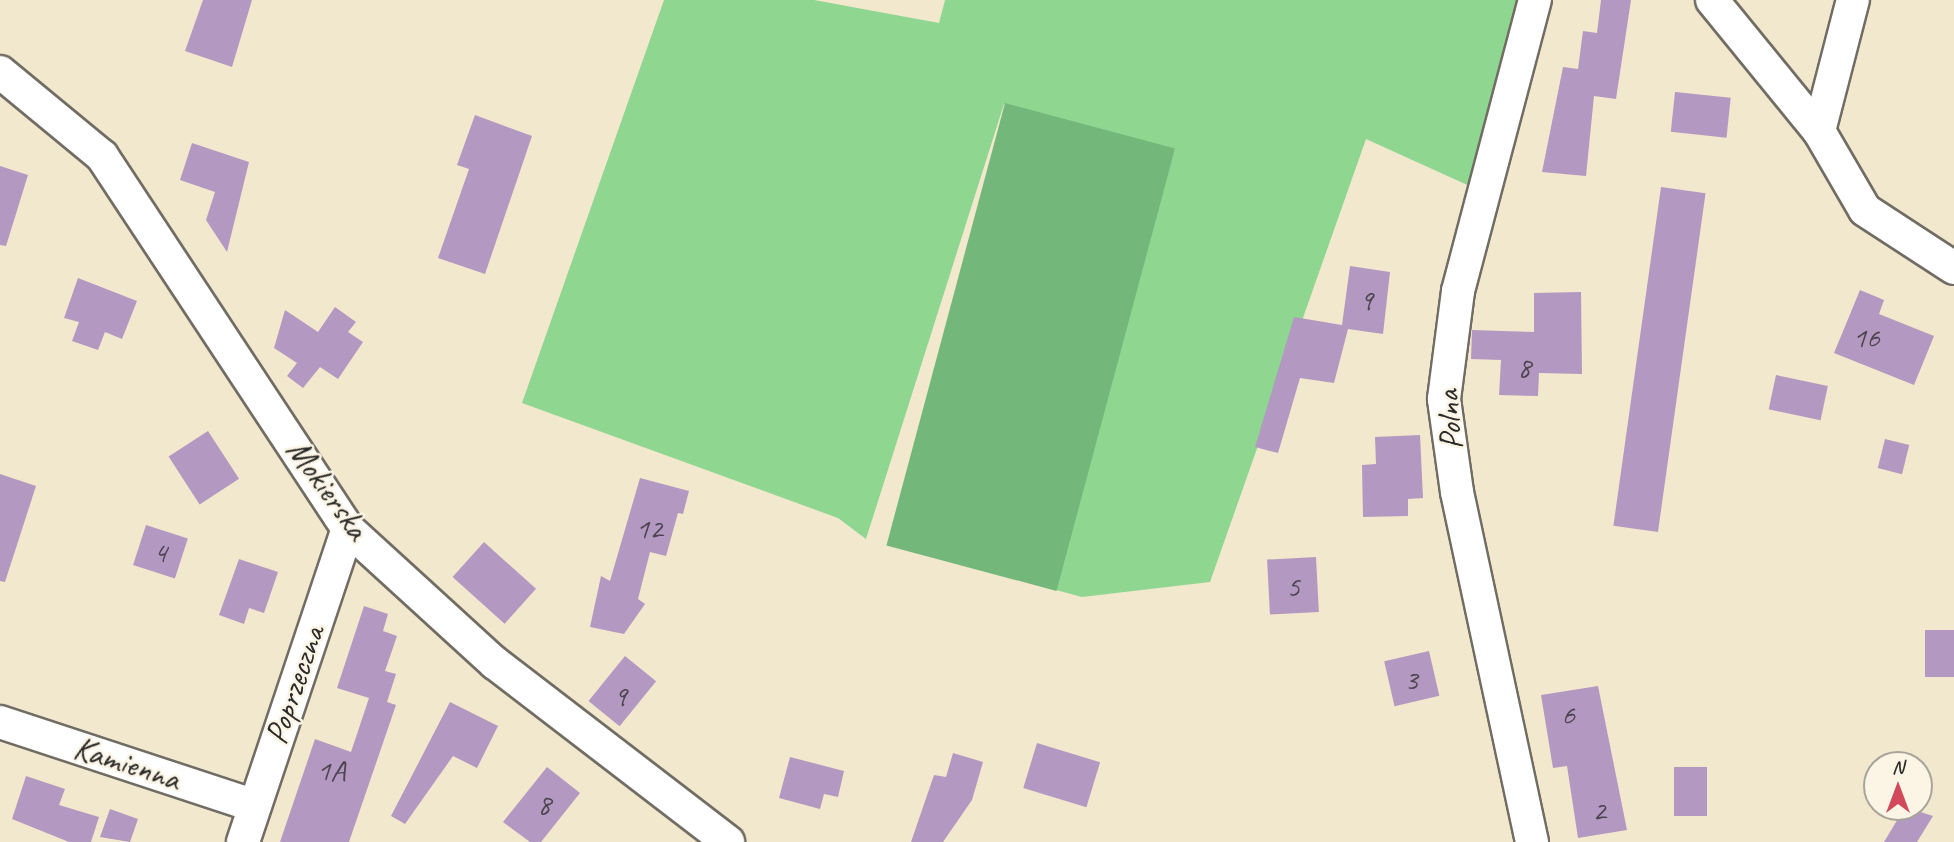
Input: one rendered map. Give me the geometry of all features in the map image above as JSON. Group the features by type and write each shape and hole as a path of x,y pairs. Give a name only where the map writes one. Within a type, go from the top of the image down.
{"street":[{"name":"Polna","path":"1532,842 1457,492 1444,399 1458,291 1535,0"},
{"path":"1712,0 1819,131 1865,210 1954,268"},
{"path":"1819,131 1853,0"},
{"name":"Mokierska","path":"0,72 102,156 348,529 495,663 728,842"},
{"name":"Poprzeczna","path":"243,842 348,529"},
{"name":"Kamienna","path":"0,722 255,806"}],"green space":[{"path":"664,0 814,0 939,23 945,0 1519,0 1474,188 1366,139 1210,582 1082,597 1030,583 1175,149 1004,104 866,539 838,518 522,403"},
{"path":"1005,103 1175,149 1056,591 886,545"}],"building":[{"path":"203,0 252,0 232,67 185,51"},
{"path":"1601,0 1631,0 1616,99 1594,96 1586,176 1542,172 1563,67 1578,69 1583,31 1597,33"},
{"path":"1675,92 1731,98 1727,138 1671,132"},
{"path":"475,115 532,136 485,274 438,258 469,169 457,165"},
{"path":"192,143 249,162 227,252 206,220 215,192 180,180"},
{"path":"0,166 28,175 6,246 0,245"},
{"path":"1661,187 1706,193 1658,532 1613,526"},
{"path":"1350,266 1390,272 1383,334 1348,329 1334,383 1300,378 1278,453 1255,447 1294,317 1342,325"},
{"path":"78,278 137,301 122,339 105,332 98,350 72,341 79,322 64,318"},
{"path":"1860,290 1884,300 1879,314 1934,336 1914,385 1834,353"},
{"path":"1581,292 1582,374 1539,373 1538,396 1499,395 1501,360 1471,359 1472,330 1534,332 1534,293"},
{"path":"335,307 356,322 348,332 363,342 338,379 320,367 303,388 287,376 297,363 274,348 285,310 318,332"},
{"path":"1776,375 1828,386 1821,420 1769,409"},
{"path":"208,431 239,479 200,504 169,457"},
{"path":"1420,435 1423,498 1408,499 1408,516 1363,517 1362,465 1376,464 1375,437"},
{"path":"1885,439 1909,445 1902,474 1878,468"},
{"path":"0,474 36,486 5,582 0,581"},
{"path":"640,478 689,491 683,514 678,513 666,556 650,552 638,599 645,604 624,634 590,627 601,576 610,581"},
{"path":"146,525 188,539 175,579 133,565"},
{"path":"484,542 536,589 505,624 453,577"},
{"path":"1316,557 1319,612 1270,614 1267,560"},
{"path":"239,559 278,572 264,613 249,608 244,624 219,615"},
{"path":"364,606 388,614 383,631 397,636 385,671 396,674 387,702 396,705 349,842 280,842 315,739 351,752 369,698 337,688"},
{"path":"1925,630 1954,630 1954,677 1925,677"},
{"path":"1429,651 1439,696 1395,706 1384,661"},
{"path":"625,656 656,681 620,726 588,701"},
{"path":"1598,686 1627,830 1578,838 1567,766 1553,768 1541,695"},
{"path":"450,702 498,726 477,768 453,756 405,824 391,816"},
{"path":"1037,743 1100,762 1086,807 1023,788"},
{"path":"953,753 983,762 972,800 943,842 911,842 934,775 946,777"},
{"path":"790,757 844,771 838,797 824,794 820,809 779,798"},
{"path":"547,767 580,793 541,842 530,842 503,822"},
{"path":"1674,767 1707,767 1707,816 1674,816"},
{"path":"26,776 65,789 59,805 99,817 91,842 69,842 12,819"},
{"path":"110,809 138,819 130,842 100,837"},
{"path":"1897,821 1930,821 1917,842 1884,842"}]}
